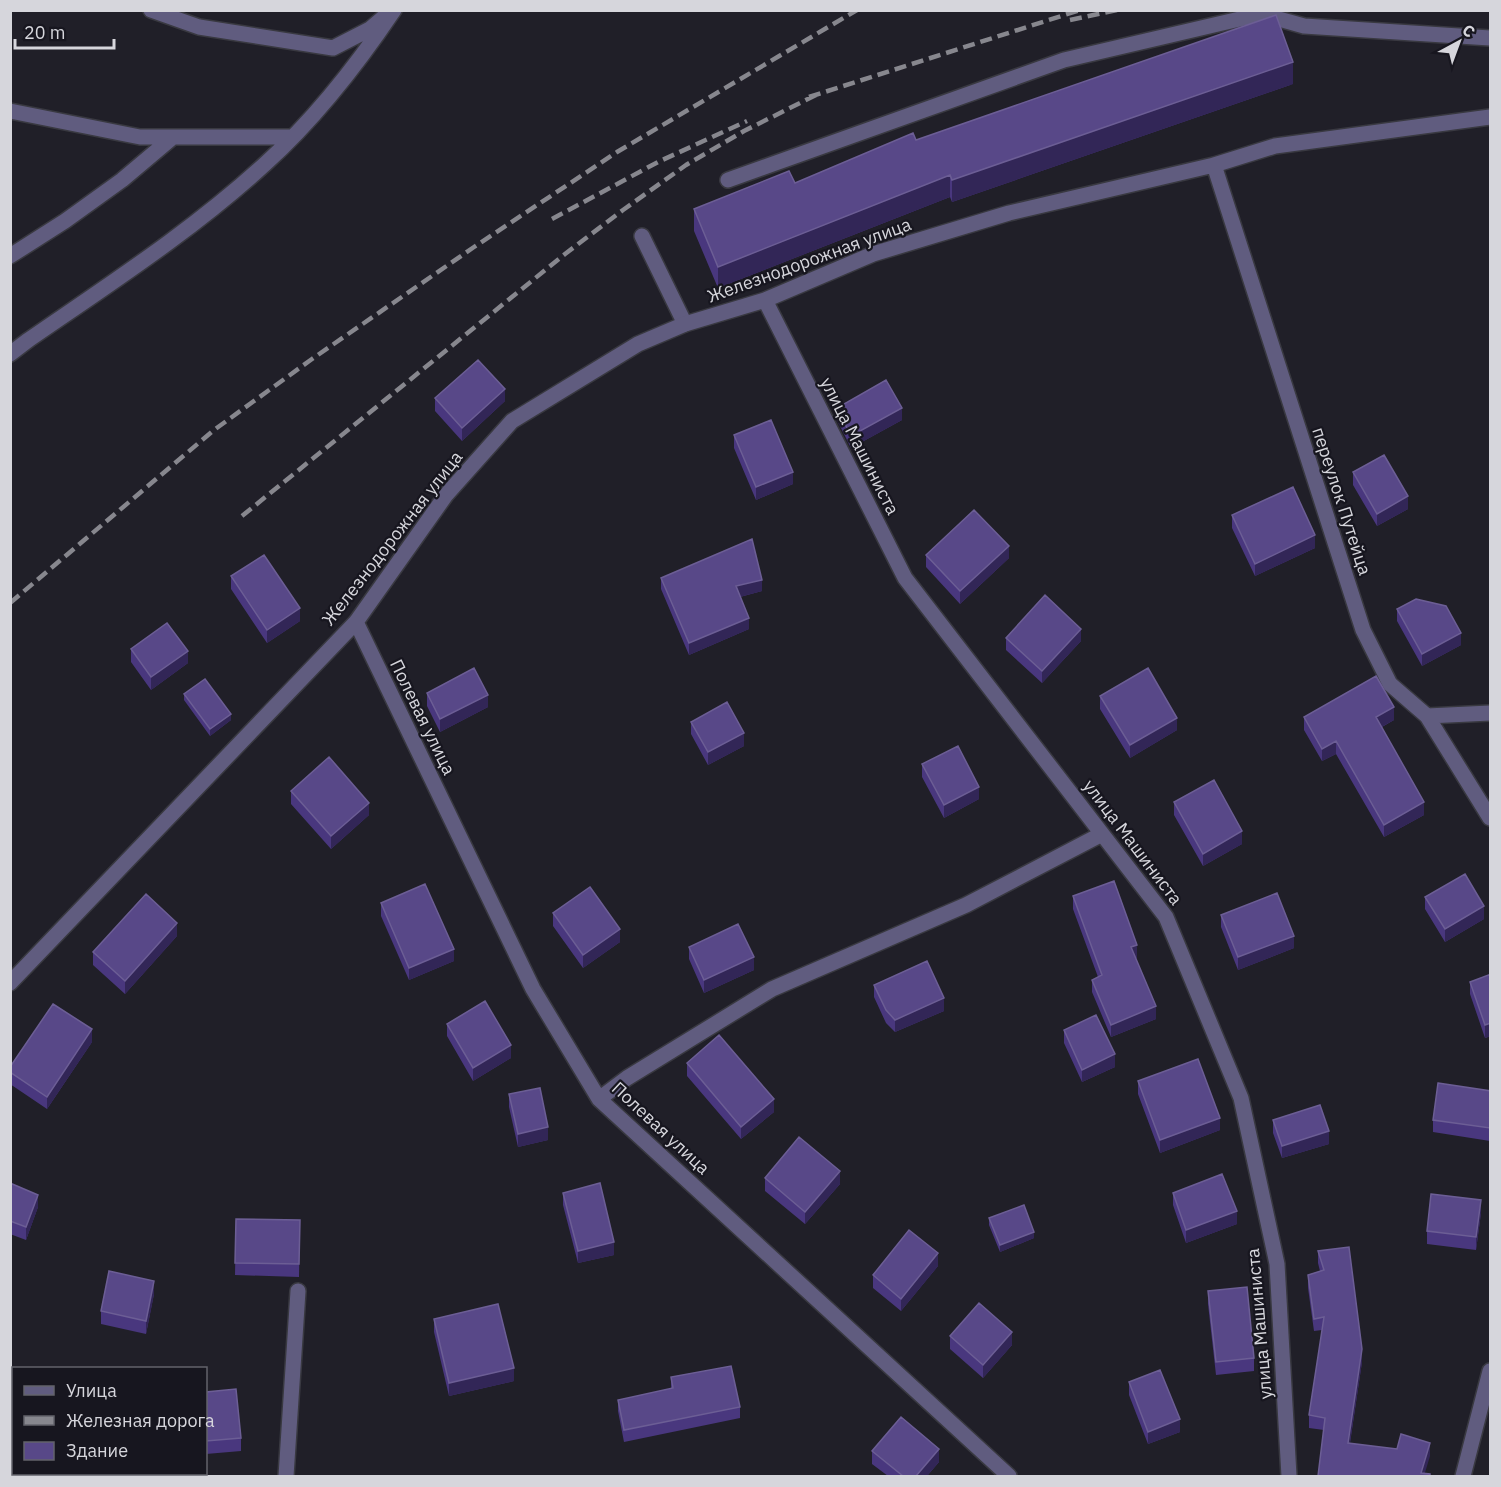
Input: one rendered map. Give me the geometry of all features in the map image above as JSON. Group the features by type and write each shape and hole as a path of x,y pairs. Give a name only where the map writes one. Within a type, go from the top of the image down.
{"street":[{"path":"151,10 199,27 333,48 370,29 392,10"},
{"path":"10,354 170,242 266,164 320,107 362,57 392,10"},
{"path":"728,180 1064,60 1261,14 1304,26 1491,38"},
{"path":"10,111 140,137 291,137"},
{"name":"Железнодорожная улица","path":"10,982 356,622 446,495 512,421 638,344 685,324 765,300 873,254 1009,213 1214,165 1275,146 1491,117"},
{"path":"10,256 65,221 122,180 173,137"},
{"name":"переулок Путейца","path":"1214,165 1363,630 1390,684 1427,716 1491,818"},
{"path":"642,236 685,324"},
{"name":"улица Машиниста","path":"765,300 905,578 1166,916 1241,1098 1277,1264 1289,1476"},
{"name":"Полевая улица","path":"356,622 533,989 599,1099 1009,1476"},
{"path":"1427,716 1491,713"},
{"path":"599,1099 627,1078 772,990 966,905 1102,834"},
{"path":"285,1476 298,1291"},
{"path":"1463,1476 1491,1371"}],"building":[{"path":"1276,15 1293,62 952,180 950,175 718,267 694,209 789,171 795,183 913,133 916,140"},
{"path":"478,360 505,389 462,428 435,398"},
{"path":"886,380 902,408 851,436 837,408"},
{"path":"771,420 793,472 756,487 734,435"},
{"path":"1384,455 1408,496 1377,514 1353,472"},
{"path":"1293,487 1315,535 1255,564 1232,515"},
{"path":"974,510 1009,546 960,591 926,555"},
{"path":"752,539 762,580 736,586 749,618 689,643 661,578"},
{"path":"264,555 300,608 267,630 231,576"},
{"path":"1045,595 1081,629 1042,671 1006,638"},
{"path":"1416,599 1446,606 1461,633 1422,654 1397,609"},
{"path":"167,623 188,651 151,677 131,649"},
{"path":"474,668 488,695 440,719 427,693"},
{"path":"1148,668 1177,718 1130,745 1100,696"},
{"path":"1376,676 1394,707 1376,717 1424,802 1384,825 1336,741 1322,749 1304,717"},
{"path":"205,679 231,714 210,729 184,694"},
{"path":"727,702 744,733 708,752 691,722"},
{"path":"958,746 979,787 944,805 922,764"},
{"path":"329,757 369,803 331,836 291,791"},
{"path":"1214,780 1242,831 1203,854 1174,802"},
{"path":"1465,874 1484,906 1445,929 1425,897"},
{"path":"1114,881 1137,945 1131,947 1156,1006 1111,1025 1092,980 1102,975 1073,896"},
{"path":"425,884 454,949 409,968 381,903"},
{"path":"590,887 620,929 583,955 553,913"},
{"path":"1277,893 1294,936 1238,957 1221,915"},
{"path":"146,894 177,923 125,981 93,952"},
{"path":"738,924 754,957 704,980 689,947"},
{"path":"927,961 944,998 895,1020 886,1010 874,985"},
{"path":"1491,974 1491,1023 1485,1025 1470,982"},
{"path":"485,1001 511,1045 473,1068 447,1024"},
{"path":"53,1004 92,1029 47,1097 10,1072 10,1067"},
{"path":"1096,1015 1115,1054 1082,1070 1064,1030"},
{"path":"719,1035 774,1099 741,1127 687,1063"},
{"path":"1198,1059 1220,1118 1160,1140 1138,1081"},
{"path":"1438,1083 1491,1091 1490,1128 1433,1120"},
{"path":"540,1088 548,1127 518,1134 509,1094"},
{"path":"1320,1105 1329,1131 1282,1146 1273,1120"},
{"path":"799,1137 840,1171 805,1212 765,1178"},
{"path":"1222,1174 1237,1211 1186,1230 1173,1193"},
{"path":"10,1183 38,1195 26,1227 10,1221"},
{"path":"600,1183 614,1242 578,1251 563,1193"},
{"path":"1431,1194 1481,1200 1476,1237 1427,1231"},
{"path":"1024,1205 1034,1232 1000,1245 989,1218"},
{"path":"236,1219 300,1220 299,1264 235,1263"},
{"path":"909,1230 938,1253 901,1299 873,1275"},
{"path":"1349,1247 1362,1349 1348,1443 1397,1449 1401,1434 1430,1443 1421,1473 1430,1474 1430,1476 1318,1476 1325,1418 1309,1415 1324,1317 1314,1319 1308,1275 1324,1270 1318,1251"},
{"path":"109,1271 154,1281 146,1321 101,1311"},
{"path":"1247,1287 1254,1358 1216,1362 1208,1291"},
{"path":"979,1303 1012,1332 983,1365 950,1336"},
{"path":"498,1304 514,1368 449,1383 434,1319"},
{"path":"731,1366 740,1407 624,1430 618,1400 673,1388 671,1377"},
{"path":"1160,1370 1180,1419 1148,1432 1129,1382"},
{"path":"236,1389 241,1438 207,1441 207,1392"},
{"path":"901,1417 939,1449 916,1476 903,1476 872,1451"}],"railway":[{"path":"10,603 214,430 312,359 617,152 857,10"},
{"path":"809,97 1080,10"},
{"path":"1070,20 1117,10"},
{"path":"242,516 565,254 623,210 686,165 744,131 816,95"},
{"path":"552,219 658,162 747,121"}]}
